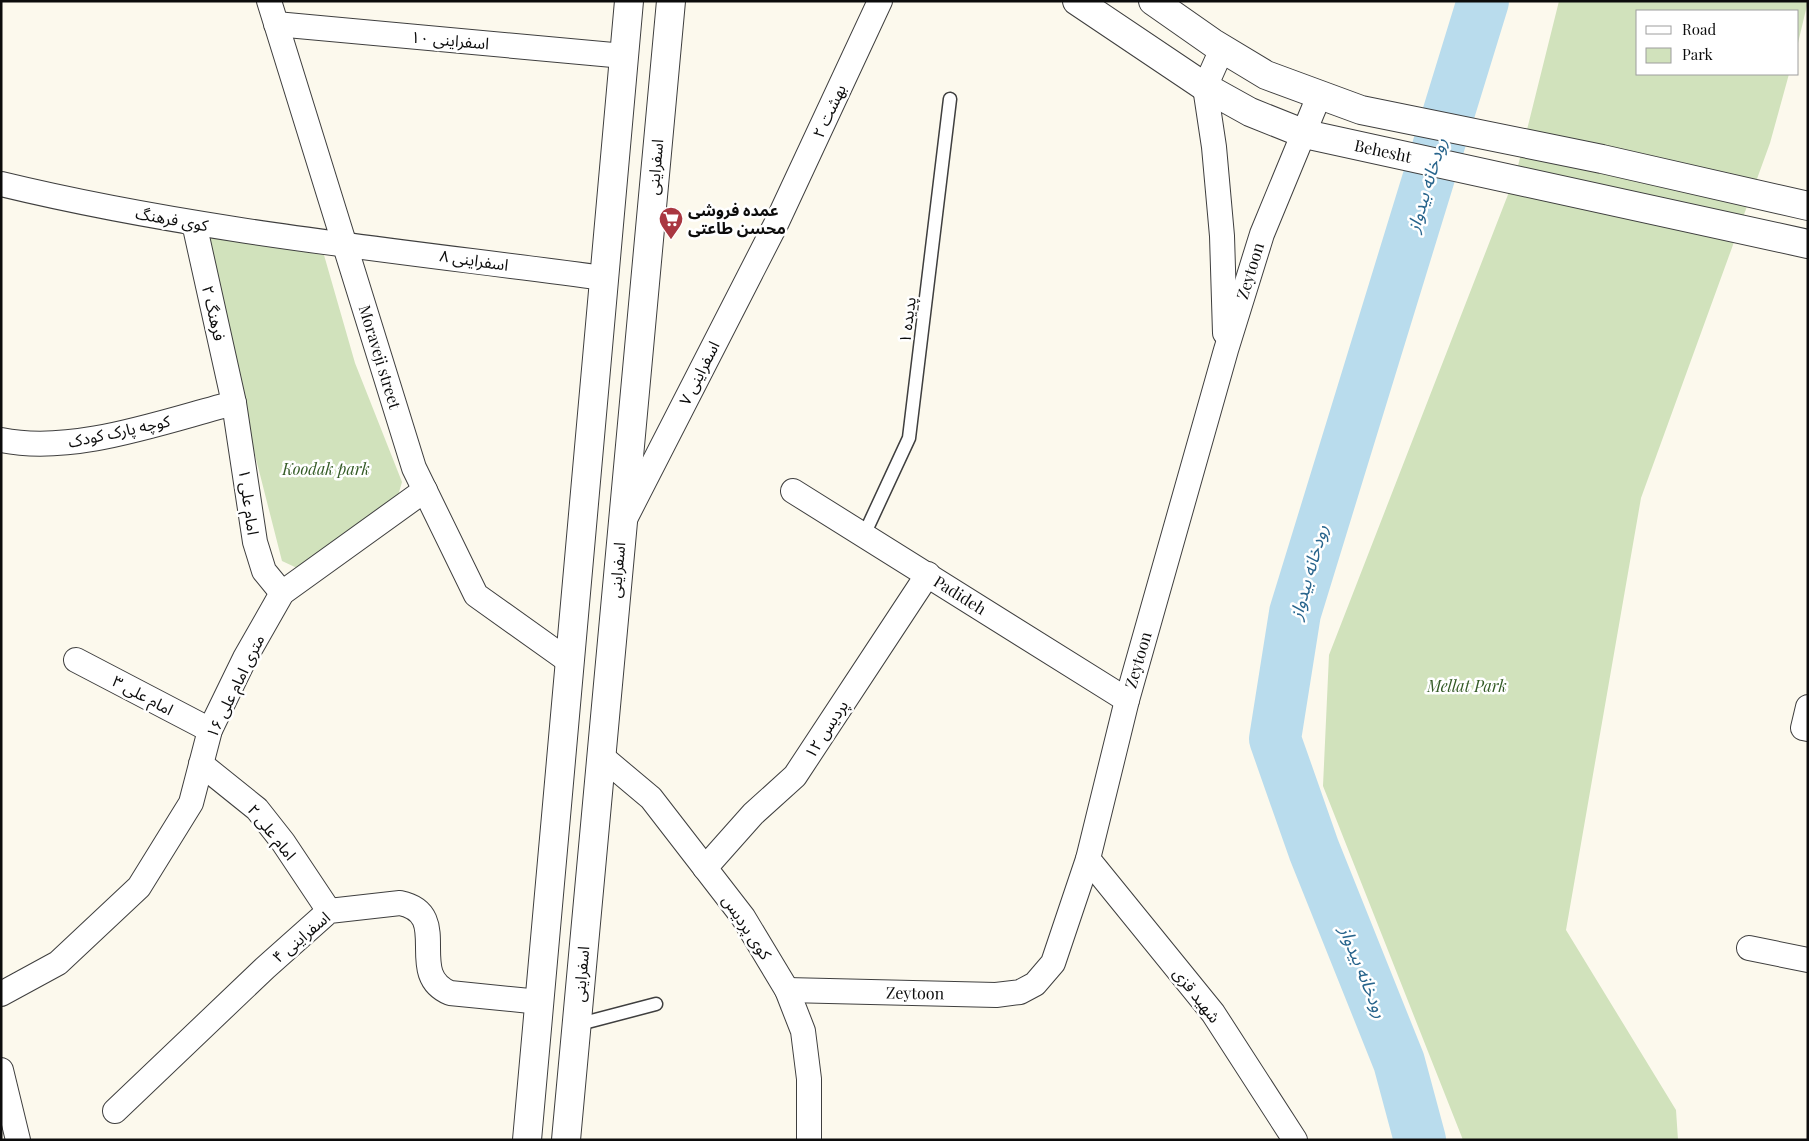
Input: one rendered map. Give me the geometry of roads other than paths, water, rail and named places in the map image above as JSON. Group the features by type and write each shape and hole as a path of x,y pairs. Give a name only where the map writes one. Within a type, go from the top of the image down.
{"street":[{"name":"Moraveji street","path":"269,1 414,468 476,595 570,662"},
{"path":"527,1140 629,1"},
{"name":"اسفراینی","path":"566,1140 621,525 671,1"},
{"name":"بهشت ۲","path":"777,222 880,1"},
{"name":"Behesht","path":"1076,1 1205,87 1250,112 1305,134 1591,195 1808,244"},
{"path":"1154,1 1222,49 1266,75 1361,110 1602,159 1808,206"},
{"name":"اسفراینی ۱۰","path":"276,24 624,56"},
{"path":"1222,49 1205,87 1214,147 1222,236 1226,350"},
{"name":"Zeytoon","path":"787,990 996,995 1020,992 1035,984 1053,963 1088,859 1127,700 1226,350 1262,234 1305,134 1319,96"},
{"name":"کوی فرهنگ","path":"1,184 51,196 194,223 344,243"},
{"name":"اسفراینی ۷","path":"621,525 777,222"},
{"name":"فرهنگ ۲","path":"194,223 234,403"},
{"name":"اسفراینی ۸","path":"344,243 604,278"},
{"name":"کوچه پارک کودک","path":"1,440 46,445 85,441 234,403"},
{"name":"امام علی ۱","path":"234,403 254,542 264,571 282,593"},
{"name":"۱۶ متری امام علی","path":"1,994 58,963 139,886 191,803 210,730 245,658 282,593 425,490"},
{"name":"Padideh","path":"793,491 1127,700"},
{"name":"پردیس ۱۲","path":"705,868 753,814 795,776 928,574"},
{"name":"امام علی ۳","path":"76,660 210,730"},
{"name":"کوی پردیس","path":"601,756 651,798 743,917 787,990 803,1031 809,1079 809,1140"},
{"name":"امام علی ۲","path":"201,764 257,809 283,842 329,911"},
{"name":"شهید قزی","path":"1088,859 1213,1013 1295,1140"},
{"name":"اسفراینی ۴","path":"115,1111 265,968 329,911 400,903 411,905 421,912 425,921 429,943 429,968 432,980 439,988 450,993 540,1002"},
{"path":"1749,948 1808,960"},
{"path":"1,1070 18,1140"}],"lane":[{"name":"پدیده ۱","path":"864,535 909,438 950,99"},
{"path":"576,1025 656,1004"}],"waterway":[{"name":"رودخانه بیدواز","path":"1420,1140 1399,1062 1314,850 1275,739 1295,613 1483,1"}],"place":[{"name":"عمده فروشی محسن طاعتی","path":"671,240"}],"park label":[{"name":"Koodak park","path":"326,469"},
{"name":"Mellat Park","path":"1467,686"}]}
